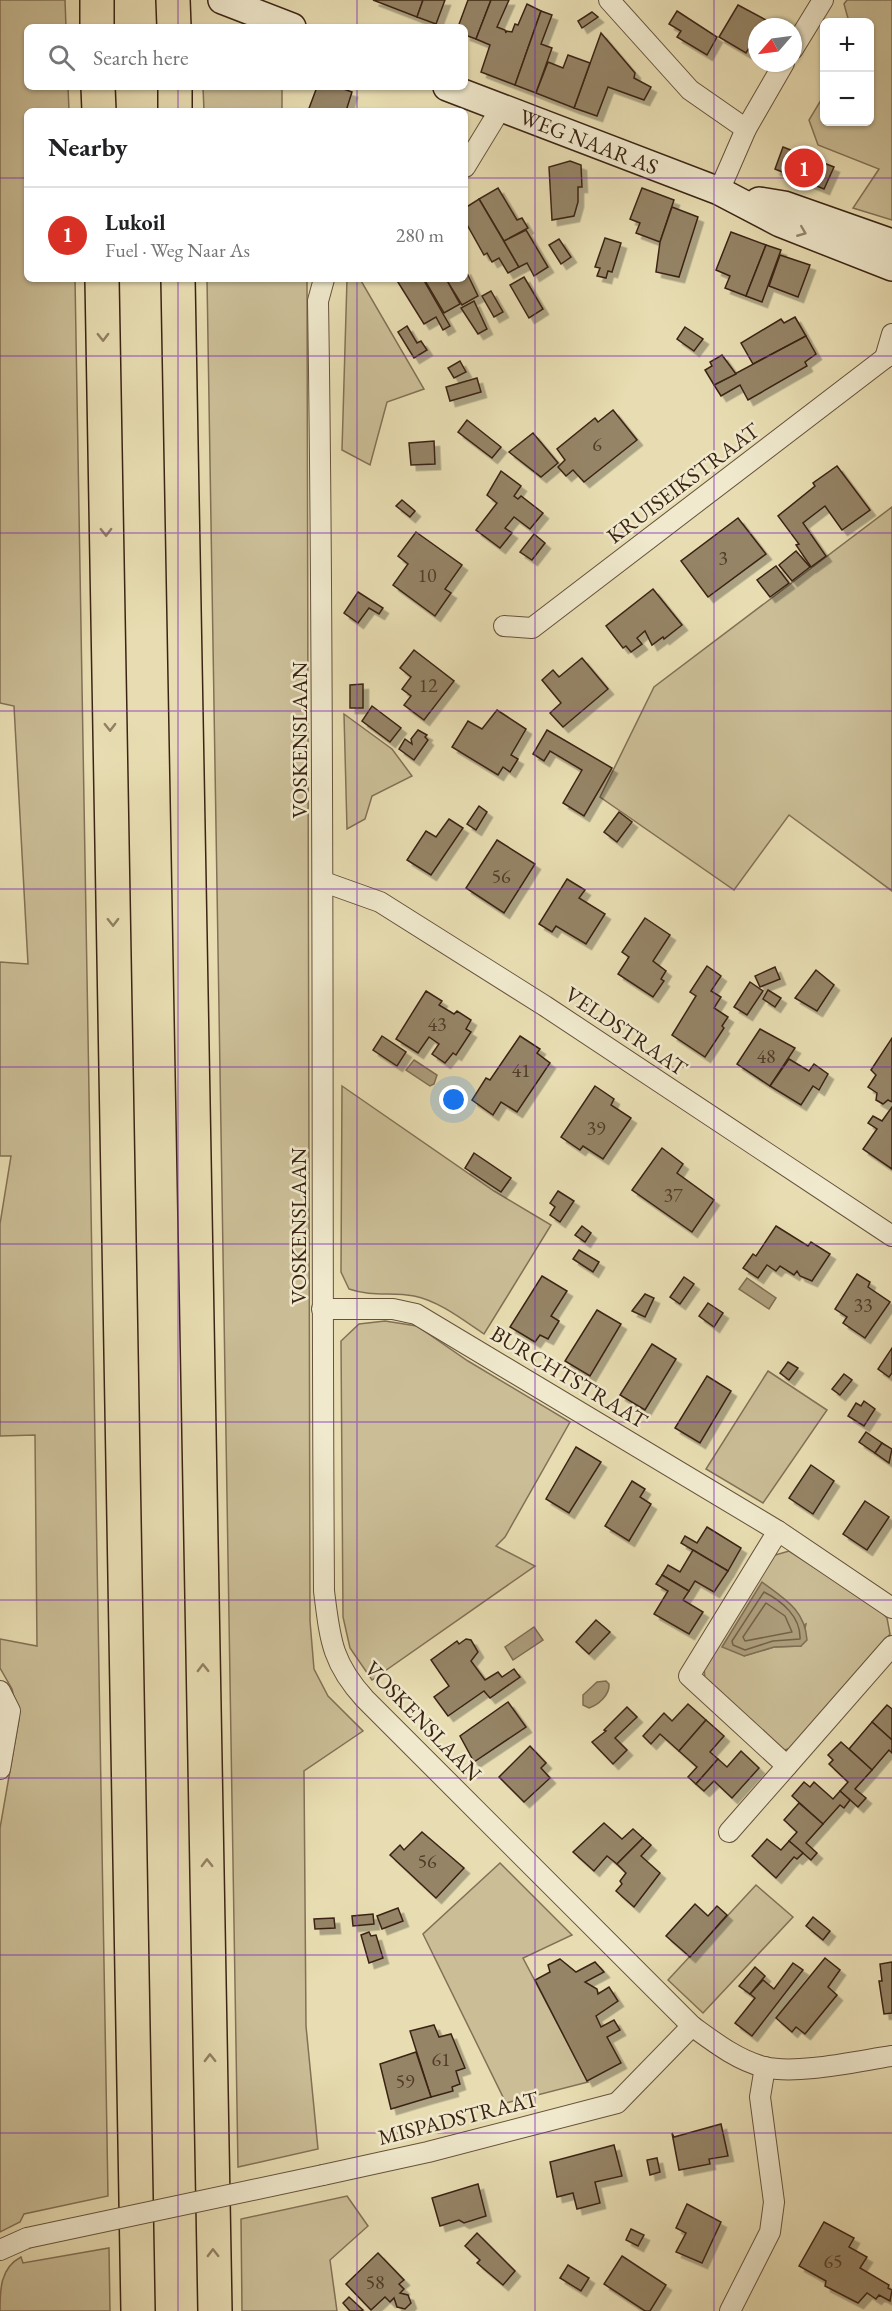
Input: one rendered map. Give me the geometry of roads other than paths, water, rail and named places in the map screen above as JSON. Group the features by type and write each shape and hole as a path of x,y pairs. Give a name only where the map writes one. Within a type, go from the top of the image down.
{"highway":[{"path":"97,0 97,24"},
{"path":"173,0 174,24"},
{"path":"98,90 99,108"},
{"path":"175,90 175,108"},
{"path":"102,282 138,2311"},
{"path":"178,282 214,2311"}],"main road":[{"path":"222,0 284,24"},
{"name":"WEG NAAR AS","path":"455,90 725,194 780,223 892,267"},
{"name":"WEG NAAR AS","path":"725,194 784,205 892,243"}],"street":[{"path":"609,0 690,90 746,129"},
{"path":"802,34 823,0"},
{"path":"725,194 746,129 779,72"},
{"path":"468,163 501,108"},
{"name":"VOSKENSLAAN","path":"323,282 318,301 324,882 322,1309 324,1591 330,1638 346,1678 692,2026"},
{"path":"888,360 892,334"},
{"name":"KRUISEIKSTRAAT","path":"504,626 532,628 888,360"},
{"name":"VELDSTRAAT","path":"324,882 380,902 555,1012 892,1236"},
{"name":"BURCHTSTRAAT","path":"322,1309 393,1309 416,1314 778,1531 892,1608"},
{"path":"778,1531 689,1676 787,1766"},
{"path":"729,1832 892,1646"},
{"path":"0,1690 9,1711 0,1768"},
{"path":"692,2026 724,2050 765,2067 820,2067 892,2056"},
{"name":"MISPADSTRAAT","path":"0,2250 27,2238 428,2152 616,2103 692,2026"},
{"path":"730,2311 770,2232 774,2202 760,2097 765,2067"}],"water":[{"path":"414,1060 437,1075 434,1084 430,1086 406,1070"},
{"path":"747,1278 776,1298 769,1309 739,1289"},
{"path":"762,1582 786,1600 798,1613 807,1640 801,1646 774,1647 744,1656 722,1647"},
{"path":"534,1627 543,1640 513,1660 505,1647"},
{"path":"606,1681 609,1688 603,1699 589,1708 583,1705 583,1695 597,1682"}],"place":[{"name":"Lukoil","path":"804,168"}]}
